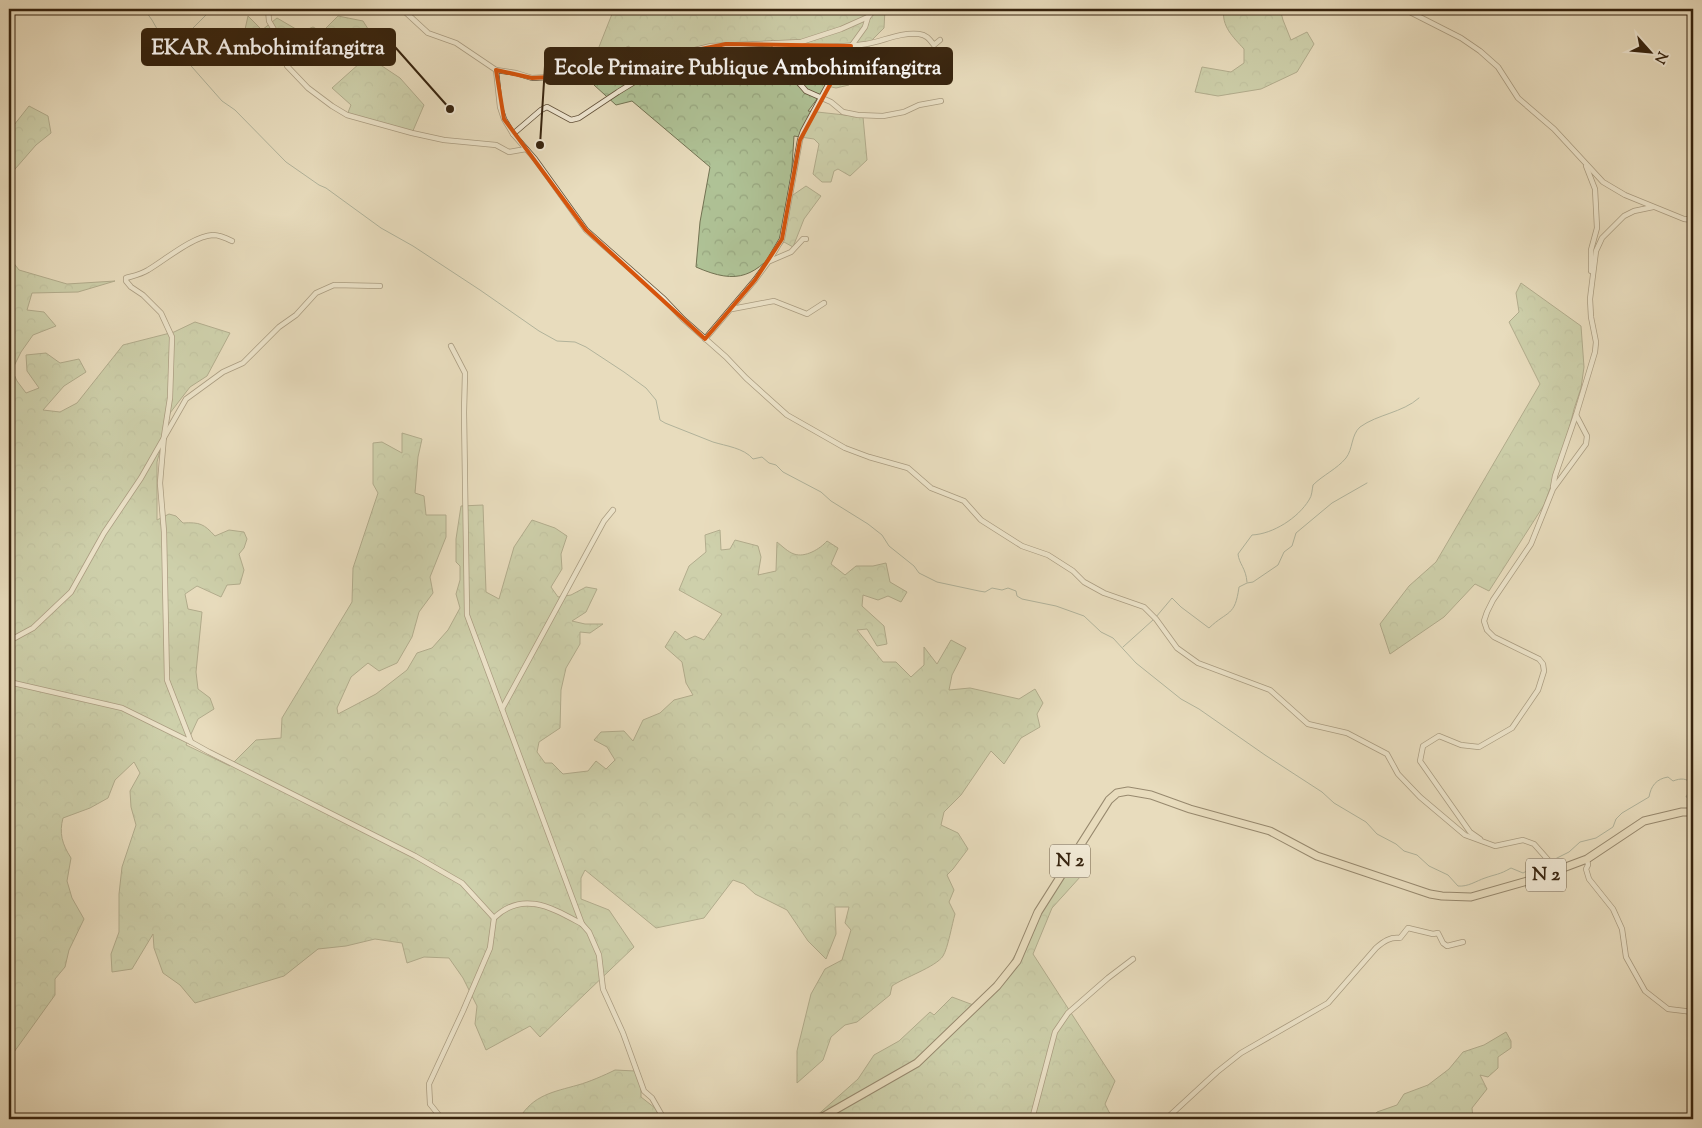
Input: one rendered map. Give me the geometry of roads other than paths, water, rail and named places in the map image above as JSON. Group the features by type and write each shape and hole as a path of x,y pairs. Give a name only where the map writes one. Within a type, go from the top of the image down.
{"main road":[{"name":"N 2","path":"819,1119 916,1063 997,986 1017,961 1038,912 1055,884 1109,800 1117,793 1128,791 1145,793 1190,809 1270,831 1317,856 1430,894 1471,897 1530,880 1555,868 1586,859 1644,821 1682,812 1693,812"}],"street":[{"path":"268,9 269,21 283,45 287,66 308,88 347,115 444,140 496,146 509,152 526,150"},
{"path":"402,9 428,33 456,43 496,70 532,78 568,76 608,70 719,45 801,42 841,29 868,17"},
{"path":"705,339 732,309 769,261 782,239 800,140 820,98 851,46 865,27 868,17 875,9"},
{"path":"1404,9 1461,38 1480,51 1498,67 1518,98 1554,129 1603,182 1625,195 1684,220 1693,220"},
{"path":"773,43 787,47 851,46 878,42 904,34 922,34 928,37 934,45 940,40"},
{"path":"773,43 806,91 831,102 843,112 883,116 904,112 919,105 941,101"},
{"path":"513,134 547,107 571,120 579,118 681,53"},
{"path":"496,70 500,107 504,119 513,134 586,230 664,299 787,415 845,448 908,468 931,488 953,495 964,501 981,520 1022,546 1048,555 1073,571 1084,582 1104,593 1144,607 1155,618 1177,648 1198,664 1270,690 1308,724 1347,733 1387,754 1398,774 1426,802 1465,835 1495,846 1523,840 1534,844 1555,868"},
{"path":"1486,843 1470,832 1420,761 1423,746 1440,736 1461,745 1479,746 1512,728 1538,690 1544,671 1539,659 1494,636 1487,630 1484,621 1486,612 1531,544 1553,489 1555,476 1595,352 1596,342 1591,317 1591,250 1598,228 1595,188 1584,163"},
{"path":"1592,285 1596,251 1602,238 1624,216 1634,211 1655,207"},
{"path":"191,742 167,680 164,532 160,483 170,390 172,337 161,312 143,295 131,287 126,278 146,271 200,238 213,235 232,241"},
{"path":"769,261 791,252 806,238"},
{"path":"9,640 33,628 71,592 104,533 141,478 186,399 223,372 243,363 279,327 296,315 316,293 334,285 380,286"},
{"path":"732,309 774,301 807,314 824,303"},
{"path":"451,346 465,373 467,616 582,924"},
{"path":"1553,489 1586,444 1587,436 1576,415"},
{"path":"502,709 604,521 612,510"},
{"path":"9,692 10,682 122,708 415,856 462,883 494,918"},
{"path":"1586,859 1589,879 1613,909 1622,929 1626,957 1645,991 1668,1009 1693,1012"},
{"path":"441,1117 430,1104 429,1084 490,948 494,918 502,910 521,903 550,906 582,924 589,932 599,955 602,989 623,1034 644,1091 652,1098 664,1119"},
{"path":"1166,1119 1217,1072 1241,1053 1328,1003 1370,954 1385,940 1400,938 1408,928 1433,934 1438,933 1443,943 1447,946 1463,942"},
{"path":"1032,1119 1055,1032 1068,1013 1133,959"},
{"path":"418,1119 441,1117"}],"waterway":[{"path":"144,9 164,41 177,50 222,101 235,110 286,162 381,228 413,246 539,331 557,341 575,342 586,347 624,372 646,388 656,400 660,420 713,442 745,452 753,459 762,457 769,463 776,465 783,472 821,492 831,501 868,524 882,535 889,546 914,566 919,573 937,582 985,592 992,588 1002,590 1008,588 1016,591 1017,596 1022,599 1056,606 1084,616 1101,632 1113,638 1136,663 1181,699 1199,709 1322,792 1334,803 1366,822 1377,834 1396,844 1404,851 1417,855 1429,866 1448,875 1458,886 1469,885 1511,868 1523,873 1540,864 1547,863"},
{"path":"170,45 175,38 191,30 212,9"},
{"path":"1247,582 1238,554 1252,535 1268,532 1292,519 1310,498 1313,485 1346,458 1355,434 1360,427 1374,419 1405,407 1419,398"},
{"path":"1156,617 1172,598 1209,628 1233,608 1239,587 1253,582 1278,565 1284,552 1292,546 1296,533 1332,503 1367,483"},
{"path":"1123,647 1153,620"},
{"path":"1551,861 1569,852 1580,842 1596,838 1613,827 1616,819 1622,813 1649,797 1653,786 1660,779 1668,777 1673,781 1681,779 1688,781 1693,784 1686,797 1693,798"}],"place":[{"name":"EKAR Ambohimifangitra","path":"450,109"},
{"name":"Ecole Primaire Publique Ambohimifangitra","path":"540,145"}]}
